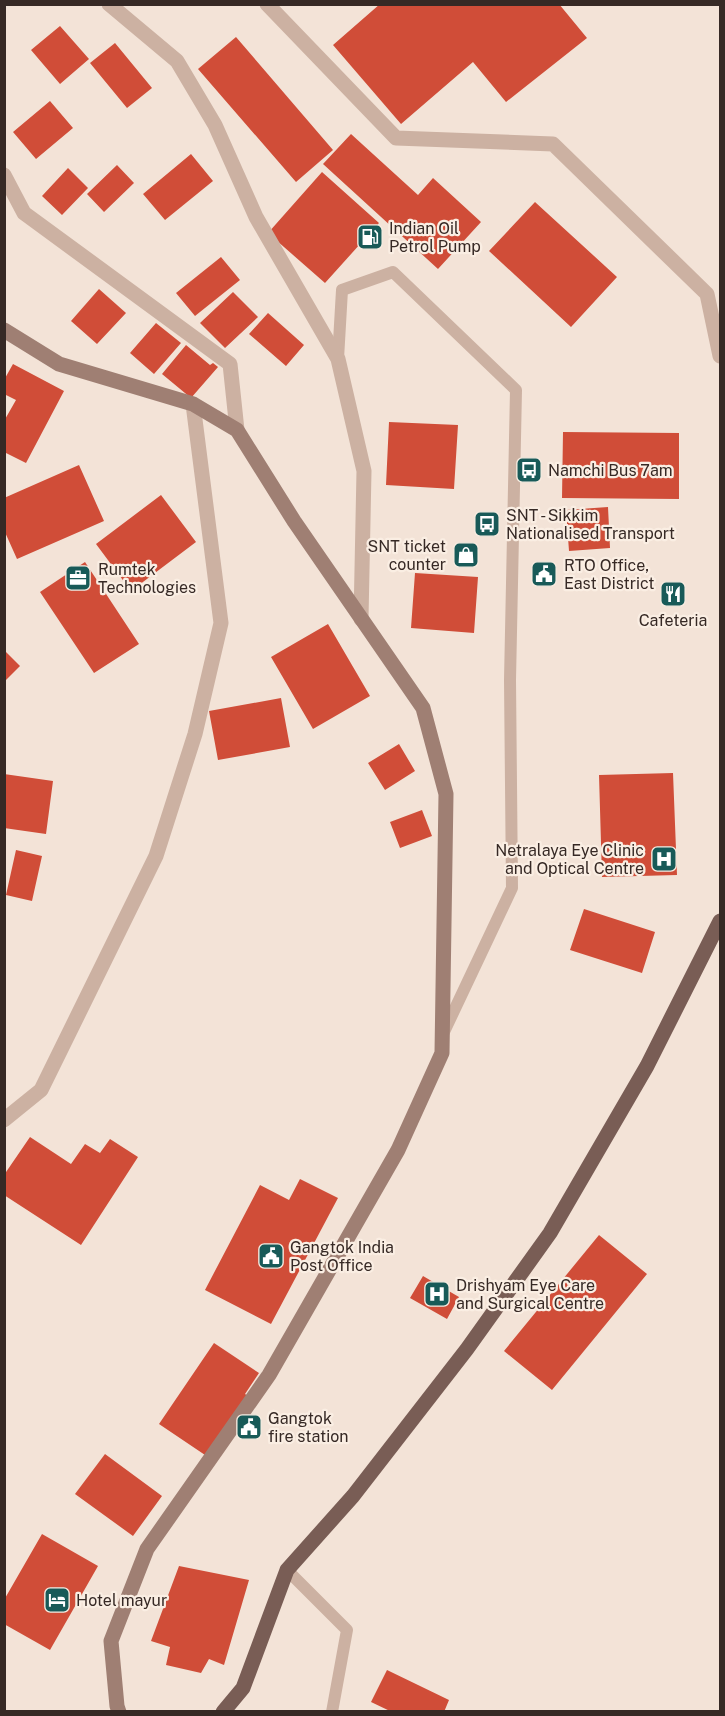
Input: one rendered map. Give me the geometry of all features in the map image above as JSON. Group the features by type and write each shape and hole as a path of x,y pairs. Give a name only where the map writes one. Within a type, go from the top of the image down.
{"main road":[{"path":"4,330 59,364 193,404 237,430 294,521 423,708 446,794 442,1053 398,1150 269,1375 147,1550 111,1641 119,1712"},
{"path":"223,1712 243,1688 287,1570 360,1487 467,1349 550,1233 647,1066 720,921"}],"street":[{"path":"109,4 177,61 215,125 256,217 339,359 364,471 361,619"},
{"path":"267,4 396,138 553,144 707,294 720,356"},
{"path":"4,175 24,213 230,364 237,430"},
{"path":"4,1120 41,1090 156,856 195,734 221,623 193,404"}],"lane":[{"path":"339,359 342,290 393,272 516,390 510,680 512,888 442,1036"},
{"path":"287,1570 347,1630 332,1712"}],"building":[{"path":"380,4 559,4 587,38 506,102 473,62 401,124 333,45"},
{"path":"60,26 89,59 60,84 31,50"},
{"path":"236,37 333,150 296,182 198,69"},
{"path":"115,43 152,88 127,108 90,63"},
{"path":"50,101 73,128 36,159 13,132"},
{"path":"351,134 418,195 433,178 481,222 438,269 323,164"},
{"path":"191,154 213,181 165,220 143,194"},
{"path":"117,165 134,183 104,212 87,194"},
{"path":"68,168 88,188 62,215 42,196"},
{"path":"322,172 379,223 325,283 268,233"},
{"path":"535,202 617,277 571,327 489,251"},
{"path":"221,257 240,280 195,316 176,293"},
{"path":"99,289 126,313 97,344 71,321"},
{"path":"233,292 258,317 225,348 200,323"},
{"path":"268,313 304,345 286,366 249,334"},
{"path":"156,323 181,343 154,374 130,353"},
{"path":"186,345 210,365 213,363 218,367 191,398 162,374"},
{"path":"13,364 64,391 26,463 4,452 4,421 16,400 4,394 4,380"},
{"path":"389,422 458,425 454,489 386,485"},
{"path":"563,432 679,433 679,499 562,498"},
{"path":"79,465 104,521 17,559 4,530 4,498"},
{"path":"161,495 196,542 131,591 96,544"},
{"path":"608,507 610,548 569,551 566,510"},
{"path":"85,562 139,644 94,673 40,592"},
{"path":"415,573 478,577 474,633 411,628"},
{"path":"328,624 370,696 313,729 271,657"},
{"path":"4,650 20,666 4,682"},
{"path":"281,698 290,747 218,760 209,711"},
{"path":"399,744 415,771 385,790 368,763"},
{"path":"673,773 677,875 602,877 599,775"},
{"path":"4,774 53,781 46,834 4,828"},
{"path":"422,810 432,836 400,848 390,822"},
{"path":"16,850 42,856 32,901 6,895"},
{"path":"584,909 655,932 642,973 570,950"},
{"path":"30,1137 71,1164 85,1144 100,1153 110,1139 138,1157 81,1245 4,1195 4,1175"},
{"path":"300,1179 338,1198 271,1324 205,1290 260,1185 289,1200"},
{"path":"599,1235 647,1274 552,1390 504,1351"},
{"path":"423,1276 459,1297 447,1319 410,1298"},
{"path":"214,1343 259,1373 245,1394 248,1396 205,1455 159,1424"},
{"path":"105,1454 162,1496 133,1536 75,1494"},
{"path":"42,1534 98,1566 50,1650 4,1624 4,1600"},
{"path":"179,1566 249,1580 224,1665 209,1659 201,1673 166,1665 170,1647 151,1641"},
{"path":"387,1670 449,1700 444,1712 392,1712 371,1702"}],"place":[{"name":"Indian Oil Petrol Pump","path":"370,237"},
{"name":"Namchi Bus 7am","path":"529,470"},
{"name":"SNT - Sikkim Nationalised Transport","path":"487,524"},
{"name":"SNT ticket counter","path":"466,555"},
{"name":"RTO Office, East District","path":"544,574"},
{"name":"Rumtek Technologies","path":"78,578"},
{"name":"Cafeteria","path":"673,594"},
{"name":"Netralaya Eye Clinic and Optical Centre","path":"664,859"},
{"name":"Gangtok India Post Office","path":"271,1256"},
{"name":"Drishyam Eye Care and Surgical Centre","path":"437,1294"},
{"name":"Gangtok fire station","path":"249,1427"},
{"name":"Hotel mayur","path":"57,1600"}]}
